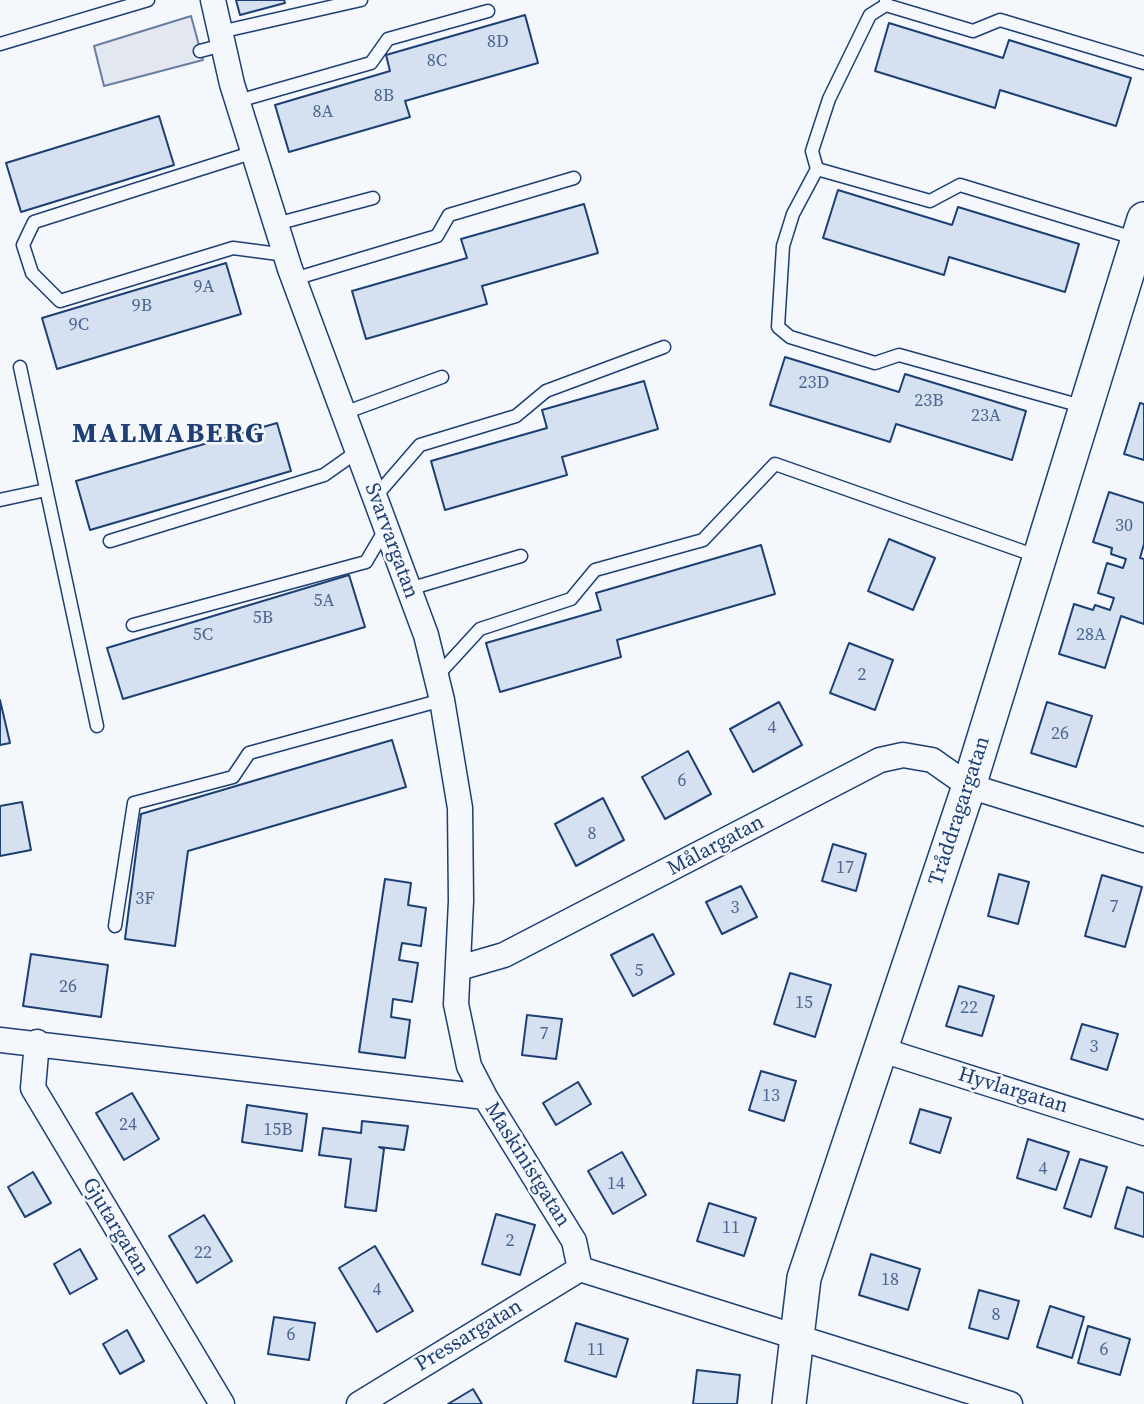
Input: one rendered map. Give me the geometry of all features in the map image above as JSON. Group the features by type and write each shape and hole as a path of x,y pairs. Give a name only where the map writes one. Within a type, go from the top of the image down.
{"main road":[{"name":"Tråddragargatan","path":"789,1404 804,1278 969,786 1141,229"}],"street":[{"name":"Svarvargatan","path":"213,0 215,43 237,101 286,255 426,635 439,688 460,808 459,968 456,1004 468,1066 485,1097"},
{"name":"Målargatan","path":"459,968 504,955 880,760 903,755 932,760 969,786 1144,840"},
{"name":"Maskinistgatan","path":"0,1040 37,1042 485,1097 574,1241 580,1269"},
{"name":"Gjutargatan","path":"37,1042 33,1088 222,1404"},
{"name":"Hyvlargatan","path":"882,1050 1144,1132"},
{"path":"580,1269 1010,1404"},
{"name":"Pressargatan","path":"359,1404 580,1269"}],"lane":[{"path":"0,44 148,0"},
{"path":"215,43 361,0"},
{"path":"1086,407 899,355 875,363 790,338 778,327 783,246 793,214 817,169 812,151 829,99 870,15 886,3 973,31 1000,20 1144,63"},
{"path":"237,101 371,63 387,39 488,11"},
{"path":"254,152 34,222 23,245 32,273 60,301 233,248 286,255"},
{"path":"817,169 930,201 960,184 1141,229"},
{"path":"295,279 437,236 449,215 574,178"},
{"path":"276,224 373,198"},
{"path":"375,497 420,445 516,416 546,391 664,347"},
{"path":"20,367 97,726"},
{"path":"344,413 442,377"},
{"path":"110,541 324,475 358,451"},
{"path":"115,926 134,803 233,777 248,752 439,688 480,629 570,599 595,570 702,540 775,464 1039,557"},
{"path":"0,500 46,490"},
{"path":"133,625 366,562 386,527"},
{"path":"409,589 521,556"}],"shaded area":[{"path":"191,16 203,60 104,86 94,46"}],"building":[{"path":"236,0 284,0 285,3 240,15"},
{"path":"525,15 538,63 405,101 410,117 289,152 275,105 390,71 386,55"},
{"path":"889,23 1003,58 1009,40 1131,78 1116,126 1000,90 995,108 875,71"},
{"path":"159,116 174,165 21,212 6,163"},
{"path":"838,190 952,225 958,207 1079,244 1065,292 949,257 944,275 823,238"},
{"path":"584,204 598,253 482,286 487,304 366,339 352,291 467,258 461,239"},
{"path":"226,263 241,314 57,369 42,318"},
{"path":"785,357 899,392 905,374 1026,411 1012,460 896,424 890,442 770,405"},
{"path":"644,381 658,429 562,457 567,475 445,510 431,461 547,428 542,410"},
{"path":"1140,403 1144,404 1144,460 1124,454"},
{"path":"277,423 291,471 90,530 76,481"},
{"path":"1109,492 1144,503 1144,544 1140,558 1144,559 1144,624 1121,616 1105,668 1059,654 1074,604 1093,610 1095,605 1110,610 1114,598 1098,593 1107,563 1123,568 1126,559 1111,554 1112,548 1093,542"},
{"path":"889,539 935,558 913,610 868,591"},
{"path":"761,545 775,594 617,640 621,657 500,692 486,643 601,610 596,593"},
{"path":"349,575 365,627 123,699 107,648"},
{"path":"849,643 893,660 875,710 830,693"},
{"path":"0,700 10,743 0,745"},
{"path":"779,702 802,745 753,772 730,729"},
{"path":"1047,702 1092,716 1076,767 1031,753"},
{"path":"392,740 406,787 188,851 175,946 125,939 141,814"},
{"path":"688,751 711,794 665,819 642,777"},
{"path":"603,798 624,840 576,866 555,824"},
{"path":"22,802 31,850 0,856 0,806"},
{"path":"833,844 866,854 856,891 822,881"},
{"path":"999,874 1029,882 1018,924 988,916"},
{"path":"1102,875 1142,887 1125,947 1085,936"},
{"path":"385,879 411,883 408,905 426,908 421,946 402,943 399,960 418,963 412,1002 393,999 391,1017 410,1020 405,1058 359,1052"},
{"path":"741,886 757,917 722,934 706,902"},
{"path":"653,934 674,974 633,996 611,955"},
{"path":"31,954 108,965 101,1017 23,1006"},
{"path":"790,973 831,985 815,1037 774,1024"},
{"path":"959,986 994,996 982,1036 946,1026"},
{"path":"527,1015 562,1019 556,1059 522,1055"},
{"path":"1082,1024 1118,1034 1107,1070 1071,1059"},
{"path":"761,1071 796,1081 784,1121 749,1110"},
{"path":"578,1082 591,1104 556,1125 543,1103"},
{"path":"132,1093 159,1139 124,1160 96,1113"},
{"path":"247,1105 307,1114 302,1151 242,1142"},
{"path":"920,1109 951,1118 940,1153 910,1143"},
{"path":"362,1121 408,1126 404,1150 379,1147 384,1149 376,1211 345,1207 351,1159 319,1155 323,1128 361,1133"},
{"path":"1028,1139 1069,1152 1056,1190 1017,1178"},
{"path":"622,1152 646,1195 613,1214 588,1171"},
{"path":"1080,1159 1107,1167 1091,1217 1064,1208"},
{"path":"33,1172 51,1203 25,1217 8,1187"},
{"path":"1127,1187 1144,1193 1144,1237 1115,1228"},
{"path":"709,1203 756,1218 744,1256 697,1241"},
{"path":"496,1214 535,1225 520,1275 482,1264"},
{"path":"204,1215 232,1261 197,1283 169,1236"},
{"path":"375,1246 413,1311 377,1332 339,1268"},
{"path":"80,1249 97,1279 70,1294 54,1264"},
{"path":"871,1254 920,1269 908,1310 859,1295"},
{"path":"979,1290 1019,1301 1008,1339 969,1328"},
{"path":"1050,1306 1084,1317 1072,1358 1037,1347"},
{"path":"274,1317 315,1323 309,1360 268,1354"},
{"path":"576,1323 628,1339 616,1377 565,1361"},
{"path":"1088,1326 1130,1339 1120,1375 1078,1363"},
{"path":"127,1330 144,1361 120,1374 103,1344"},
{"path":"697,1370 740,1375 737,1404 693,1404"},
{"path":"473,1389 482,1404 448,1404"}],"district":[{"name":"MALMABERG","path":"169,435"}]}
